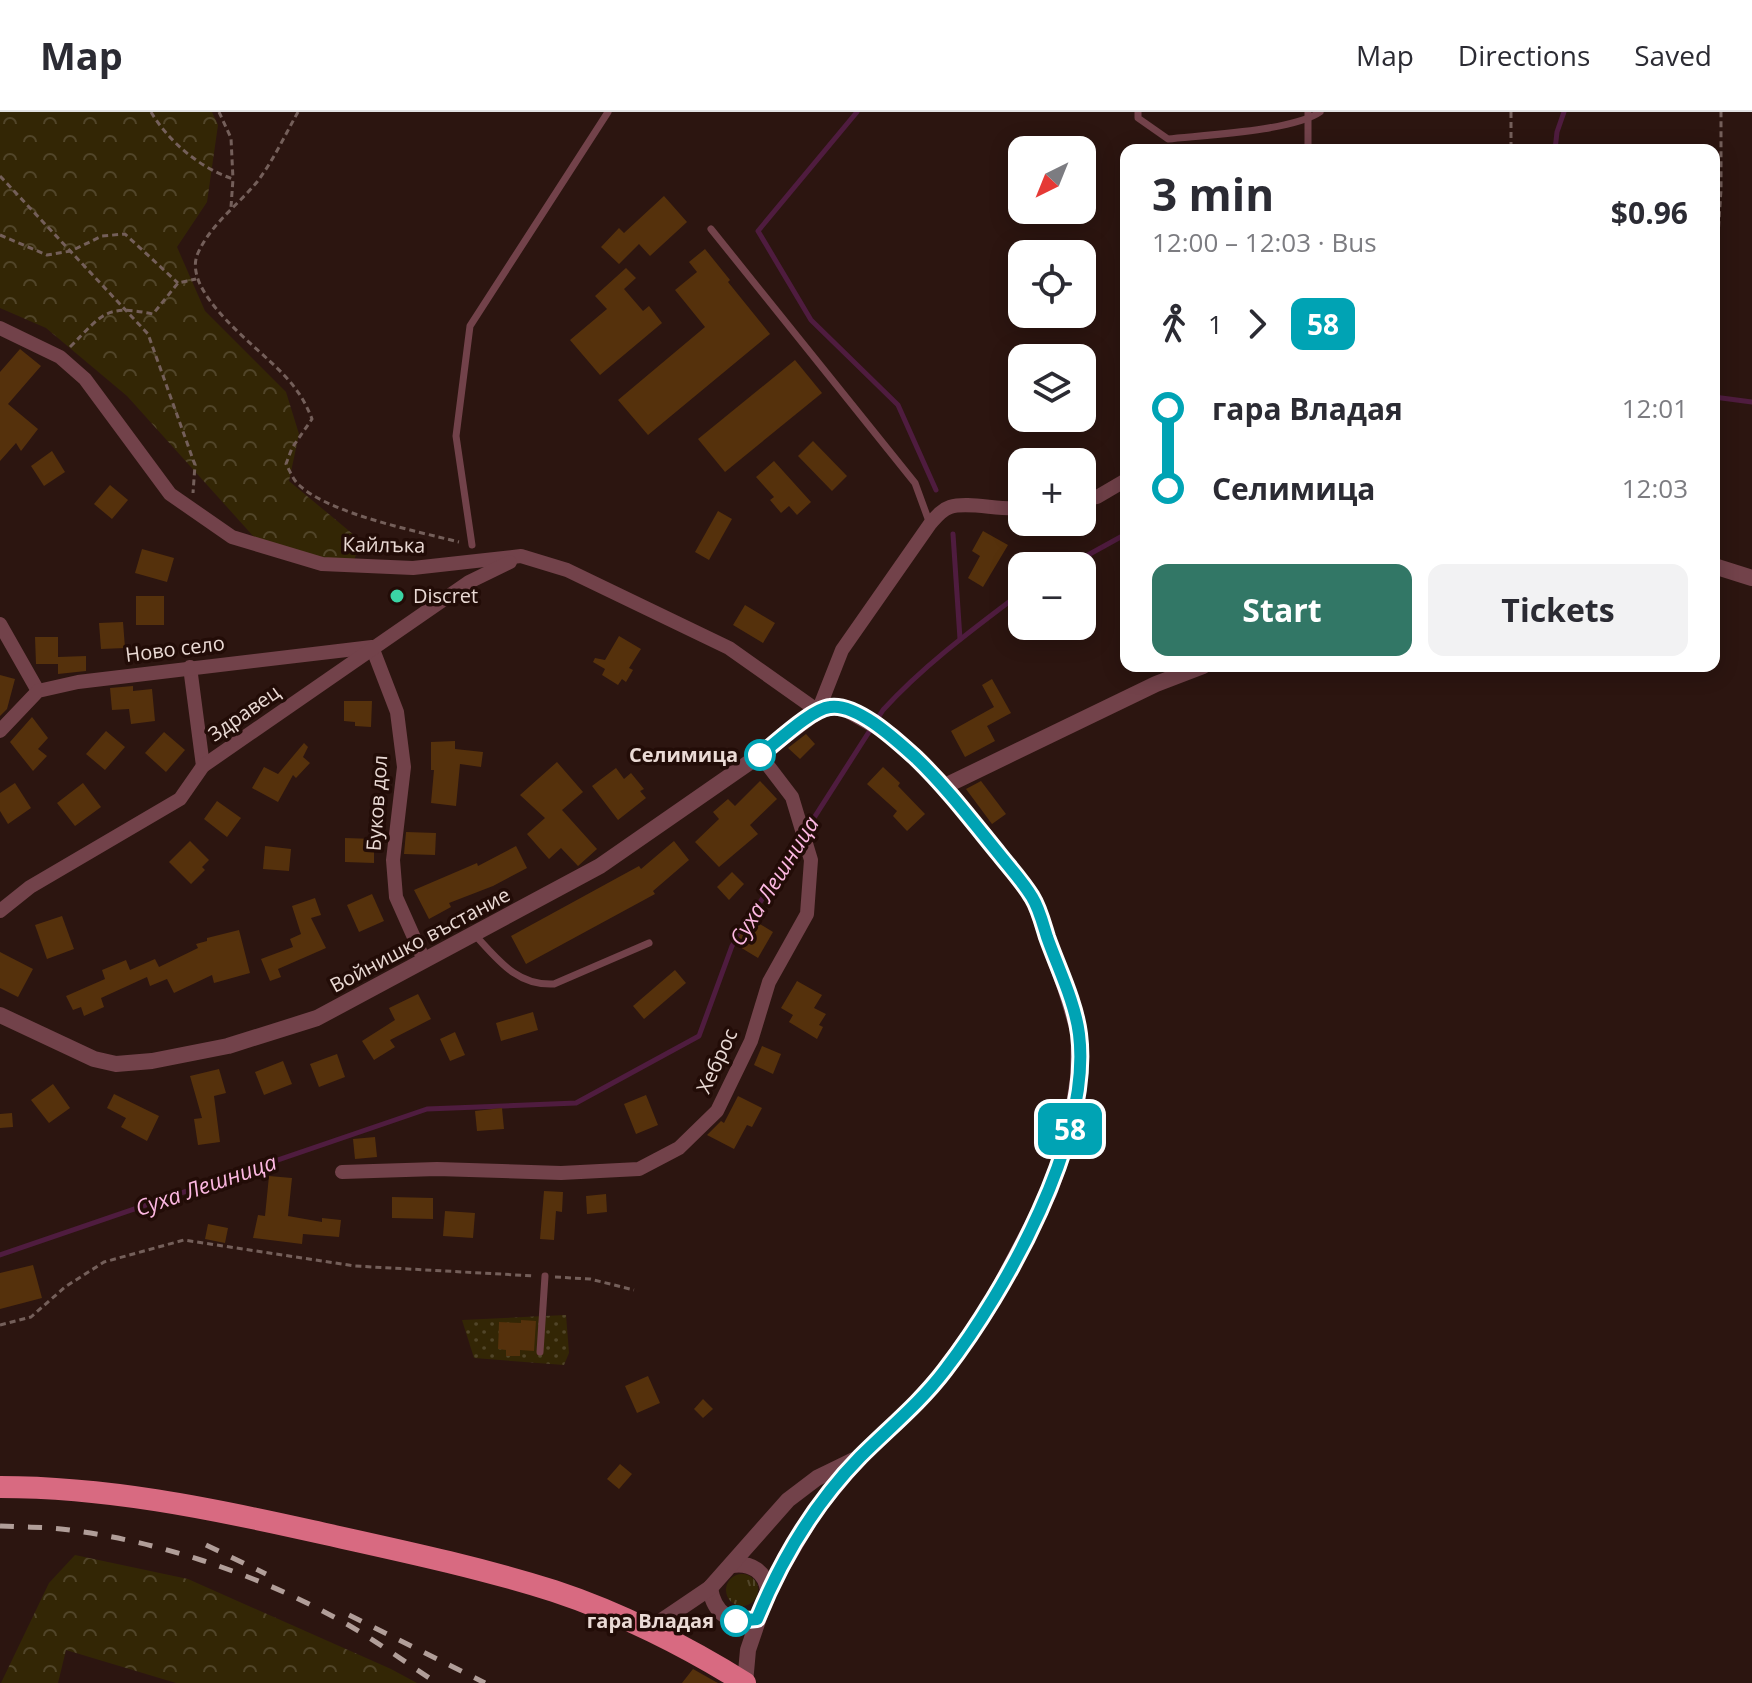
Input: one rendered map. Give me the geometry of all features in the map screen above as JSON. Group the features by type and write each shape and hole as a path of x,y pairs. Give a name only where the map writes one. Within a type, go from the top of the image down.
{"highway":[{"path":"0,1487 54,1487 179,1502 427,1556 556,1592 705,1657 745,1683"}],"street":[{"name":"Кайлъка","path":"0,328 60,357 85,379 170,494 232,537 322,564 413,568 521,556 567,570 729,648 818,711"},
{"path":"1096,497 1120,484"},
{"path":"818,711 842,650 941,512 956,506 1008,508"},
{"name":"Здравец","path":"0,911 30,887 180,799 203,766 469,582 521,556"},
{"path":"1720,568 1752,578"},
{"path":"0,624 38,691 1,729"},
{"name":"Ново село","path":"38,691 78,682 190,667 372,647"},
{"name":"Буков дол","path":"372,647 397,712 404,767 393,860 396,897 424,960"},
{"path":"190,667 203,766"},
{"path":"945,786 1156,684 1187,672"},
{"path":"745,1683 748,1650 768,1591 815,1511 860,1457 904,1416 944,1371 988,1309 1049,1193 1069,1137 1078,1078 1079,1034 1033,898 945,786 883,729 844,708 830,707 818,711"},
{"name":"Войнишко въстание","path":"0,1015 94,1059 116,1064 152,1061 228,1046 317,1018 600,866 818,711"},
{"name":"Хеброс","path":"342,1172 437,1169 561,1173 639,1169 679,1148 689,1139 717,1111 751,1041 769,982 807,914 811,860 792,797 760,755"},
{"path":"648,1630 710,1588 788,1500 817,1478 860,1457"},
{"path":"732,1565 749,1565 757,1569 764,1577 768,1591"},
{"path":"710,1588 712,1599 725,1617 736,1621 757,1619"}],"lane":[{"path":"472,545 456,436 470,326 608,112"},
{"path":"1138,112 1138,118 1168,139 1234,132 1320,112"},
{"path":"1308,116 1308,144"},
{"path":"711,229 915,483 930,524"},
{"path":"474,934 513,974 539,985 554,984 649,943"},
{"path":"540,1352 545,1276"}],"path":[{"path":"151,112 181,148 214,172 233,179"},
{"path":"219,112 231,138 231,209"},
{"path":"298,112 258,180 231,209 197,255 196,279 233,328 282,372 304,398 312,419 292,448 286,464 295,483 315,498 393,526 472,545"},
{"path":"1511,112 1511,144"},
{"path":"1720,205 1721,112"},
{"path":"0,176 148,334 195,465 192,509"},
{"path":"0,235 47,255 71,251 102,236 125,234 178,283"},
{"path":"60,357 101,315 123,308 153,314 178,283 196,279"},
{"path":"0,1325 31,1317 65,1287 104,1262 184,1240 355,1266 590,1279 634,1290"}],"green space":[{"path":"0,112 212,112 218,125 207,202 177,247 205,311 286,392 299,434 289,481 360,540 353,565 263,547 127,396 46,328 0,308"},
{"path":"566,1315 569,1353 564,1365 474,1358 462,1320"},
{"path":"75,1555 188,1579 417,1683 176,1683 66,1650 58,1683 1,1683 49,1583"},
{"path":"742,1574 754,1578 758,1590 754,1602 742,1606 730,1602 726,1590 730,1578"}],"building":[{"path":"664,196 687,222 650,256 639,244 619,264 601,247 619,228 624,233"},
{"path":"705,249 770,334 648,435 618,400 705,327 675,290 697,272 689,262"},
{"path":"626,268 636,278 624,289 643,311 649,306 662,323 600,375 570,340 607,309 595,296"},
{"path":"20,349 41,366 8,404 38,429 21,451 16,443 0,461 0,372"},
{"path":"795,360 822,393 725,472 698,439"},
{"path":"813,441 847,476 832,491 798,456"},
{"path":"52,451 65,472 44,486 31,466"},
{"path":"774,461 811,502 797,515 789,506 781,513 770,500 774,497 756,477"},
{"path":"110,485 128,500 112,519 94,504"},
{"path":"718,511 732,519 709,560 695,552"},
{"path":"983,531 1008,545 983,587 968,578 980,556 972,551"},
{"path":"142,549 174,558 167,582 135,573"},
{"path":"136,596 164,596 164,625 136,625"},
{"path":"745,605 775,623 763,643 733,625"},
{"path":"123,622 125,648 101,649 99,623"},
{"path":"619,636 641,649 629,668 633,670 626,682 622,679 618,685 602,675 605,669 593,662 595,658 605,660"},
{"path":"35,637 58,637 58,657 86,656 86,671 58,674 58,664 36,664"},
{"path":"0,675 15,679 7,709 0,716"},
{"path":"992,679 1011,713 987,726 995,741 965,757 951,731 994,707 982,685"},
{"path":"133,686 133,691 152,689 155,721 131,724 129,709 112,710 110,688"},
{"path":"344,701 372,701 371,727 355,726 355,722 344,721"},
{"path":"32,717 48,738 38,749 47,756 33,771 10,742"},
{"path":"106,731 125,747 105,770 86,754"},
{"path":"164,732 185,750 166,772 145,753"},
{"path":"806,734 815,744 800,759 788,748"},
{"path":"455,741 455,749 483,752 481,767 460,764 456,806 431,803 434,770 431,770 431,742"},
{"path":"304,743 308,747 303,757 310,763 296,778 293,775 278,802 252,788 264,767 278,774"},
{"path":"557,762 583,792 562,810 597,849 578,866 561,848 549,859 527,834 545,818 520,795"},
{"path":"883,767 925,814 907,831 893,816 897,811 867,784"},
{"path":"616,768 624,779 631,773 644,789 640,791 646,798 618,820 592,786"},
{"path":"760,781 777,799 750,825 758,834 719,867 695,842 719,819 713,812 728,799 735,806"},
{"path":"981,781 1006,814 992,824 966,789"},
{"path":"15,783 31,808 8,824 0,811 0,793"},
{"path":"83,783 101,807 75,826 57,803"},
{"path":"217,801 241,818 227,837 204,819"},
{"path":"406,832 436,833 435,855 404,854"},
{"path":"345,838 374,839 374,863 345,862"},
{"path":"190,841 209,860 202,867 205,870 191,884 169,862"},
{"path":"674,841 689,860 653,891 655,894 526,964 511,936 639,866 641,869"},
{"path":"265,846 291,849 289,871 263,869"},
{"path":"516,846 527,868 493,886 449,903 451,907 429,919 414,890 477,863 478,866"},
{"path":"732,872 744,884 729,900 717,887"},
{"path":"372,894 384,921 359,932 347,905"},
{"path":"315,898 321,915 311,918 326,948 278,969 281,977 270,981 261,959 293,947 290,939 301,934 292,906"},
{"path":"62,916 74,949 47,959 35,925"},
{"path":"750,918 773,932 758,958 735,944"},
{"path":"239,930 250,973 214,983 212,975 174,993 167,979 150,986 147,977 101,998 104,1007 84,1016 81,1007 73,1010 66,996 105,979 102,970 126,960 130,970 155,959 159,967 198,948 196,944 207,941 207,938"},
{"path":"0,952 33,969 18,997 0,988"},
{"path":"675,970 686,983 644,1019 633,1006"},
{"path":"797,981 822,995 814,1008 826,1014 819,1025 823,1027 817,1039 789,1022 793,1015 781,1008"},
{"path":"418,994 431,1019 390,1040 395,1047 374,1060 362,1041 395,1020 389,1008"},
{"path":"533,1012 538,1030 501,1041 496,1023"},
{"path":"455,1032 465,1055 450,1061 440,1039"},
{"path":"762,1046 781,1054 773,1074 754,1065"},
{"path":"337,1054 345,1077 319,1087 310,1064"},
{"path":"283,1061 292,1084 264,1095 255,1072"},
{"path":"219,1069 226,1093 214,1096 220,1142 198,1145 194,1119 202,1118 190,1076"},
{"path":"53,1084 70,1108 49,1123 31,1100"},
{"path":"114,1094 159,1116 147,1141 121,1127 126,1118 107,1108"},
{"path":"646,1095 658,1125 636,1134 624,1104"},
{"path":"738,1096 762,1108 752,1127 747,1125 734,1149 707,1135 721,1121 724,1123"},
{"path":"502,1108 504,1129 477,1131 475,1111"},
{"path":"12,1113 13,1127 0,1128 0,1114"},
{"path":"375,1137 377,1157 355,1159 353,1139"},
{"path":"269,1176 292,1178 288,1216 322,1222 322,1218 341,1220 339,1237 303,1234 302,1244 253,1238 258,1215 265,1216"},
{"path":"544,1191 563,1192 562,1212 556,1211 554,1240 540,1239"},
{"path":"606,1194 607,1212 587,1214 586,1196"},
{"path":"392,1197 433,1198 433,1219 392,1218"},
{"path":"445,1211 475,1213 473,1238 443,1236"},
{"path":"208,1224 228,1228 225,1243 205,1239"},
{"path":"33,1265 42,1298 0,1309 0,1273"},
{"path":"521,1320 536,1321 534,1351 520,1350 520,1356 506,1356 506,1350 498,1349 499,1322 521,1323"},
{"path":"648,1376 660,1403 637,1413 625,1386"},
{"path":"703,1399 713,1409 703,1418 694,1409"},
{"path":"620,1464 632,1474 619,1489 607,1479"},
{"path":"693,1669 716,1682 718,1683 682,1683"}],"waterway":[{"path":"857,112 758,231 811,320 898,405 936,490"},
{"name":"Суха Лешница","path":"1556,144 1564,112"},
{"path":"1720,398 1752,402"},
{"path":"953,534 960,639"},
{"name":"Суха Лешница","path":"1093,552 1120,537"},
{"name":"Суха Лешница","path":"0,1255 427,1109 576,1103 699,1036 732,946 883,710 932,663 1008,603"}],"railway":[{"path":"0,1526 53,1528 132,1541 236,1572 334,1617 437,1683"},
{"path":"206,1545 266,1574"},
{"path":"349,1615 485,1683"}],"bus line":[{"name":"58","path":"736,1621 757,1619 768,1591 815,1511 860,1457 904,1416 944,1371 988,1309 1049,1193 1069,1137 1078,1078 1079,1034 1033,898 945,786 893,736 844,708 830,707 818,711 760,755"}],"place":[{"name":"Discret","path":"397,596"},
{"name":"Селимица","path":"760,755"},
{"name":"гара Владая","path":"736,1621"}]}
